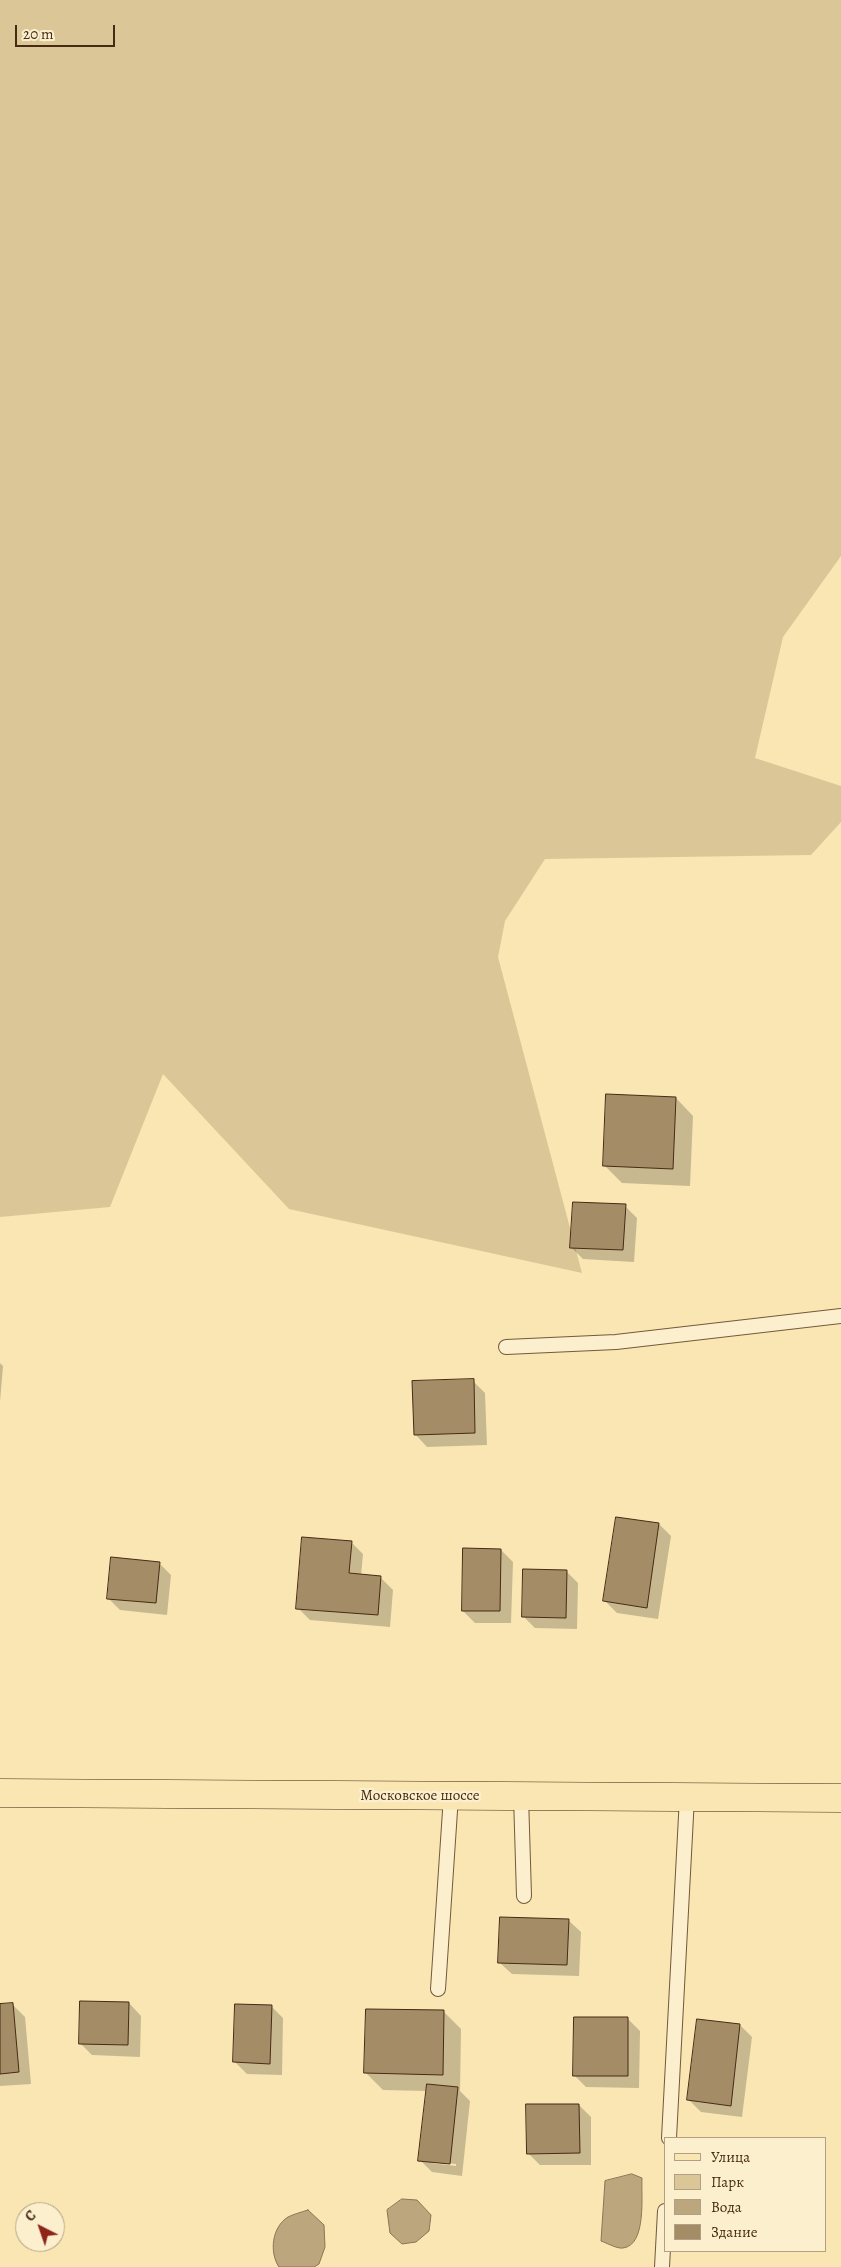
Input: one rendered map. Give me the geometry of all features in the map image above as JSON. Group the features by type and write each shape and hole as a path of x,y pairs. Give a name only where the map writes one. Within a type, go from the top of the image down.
{"main road":[{"name":"Московское шоссе","path":"0,1793 841,1798"}],"lane":[{"path":"506,1347 616,1342 841,1316"},
{"path":"438,1989 451,1796"},
{"path":"521,1796 524,1896"},
{"path":"669,2137 687,1797"},
{"path":"662,2267 664,2230"}],"green space":[{"path":"0,0 841,0 841,556 783,637 755,758 841,786 841,822 811,855 545,859 505,921 498,957 582,1273 289,1209 163,1074 110,1207 0,1217"}],"water":[{"path":"632,2174 642,2178 642,2207 639,2229 631,2245 618,2248 601,2241 605,2181"},
{"path":"402,2199 417,2200 431,2215 429,2231 416,2242 402,2244 390,2233 387,2210"},
{"path":"308,2210 324,2225 325,2247 319,2264 314,2267 279,2267 273,2247 278,2227 288,2217"}],"building":[{"path":"606,1094 676,1097 673,1169 603,1166"},
{"path":"573,1202 626,1204 623,1250 570,1248"},
{"path":"474,1379 475,1433 414,1435 412,1381"},
{"path":"616,1517 659,1523 647,1608 603,1601"},
{"path":"302,1537 352,1541 349,1573 381,1576 378,1615 296,1609"},
{"path":"463,1548 501,1549 500,1611 462,1611"},
{"path":"111,1557 160,1562 156,1603 107,1599"},
{"path":"523,1569 567,1570 566,1618 522,1617"},
{"path":"500,1917 569,1919 567,1965 498,1963"},
{"path":"80,2001 129,2002 128,2045 79,2044"},
{"path":"13,2003 19,2072 0,2074 0,2004"},
{"path":"235,2004 272,2005 270,2064 233,2062"},
{"path":"366,2009 444,2010 443,2075 364,2073"},
{"path":"574,2017 628,2017 628,2076 573,2076"},
{"path":"697,2019 740,2024 731,2106 687,2100"},
{"path":"427,2084 458,2087 450,2164 418,2161"},
{"path":"526,2104 579,2104 580,2153 527,2154"}]}
